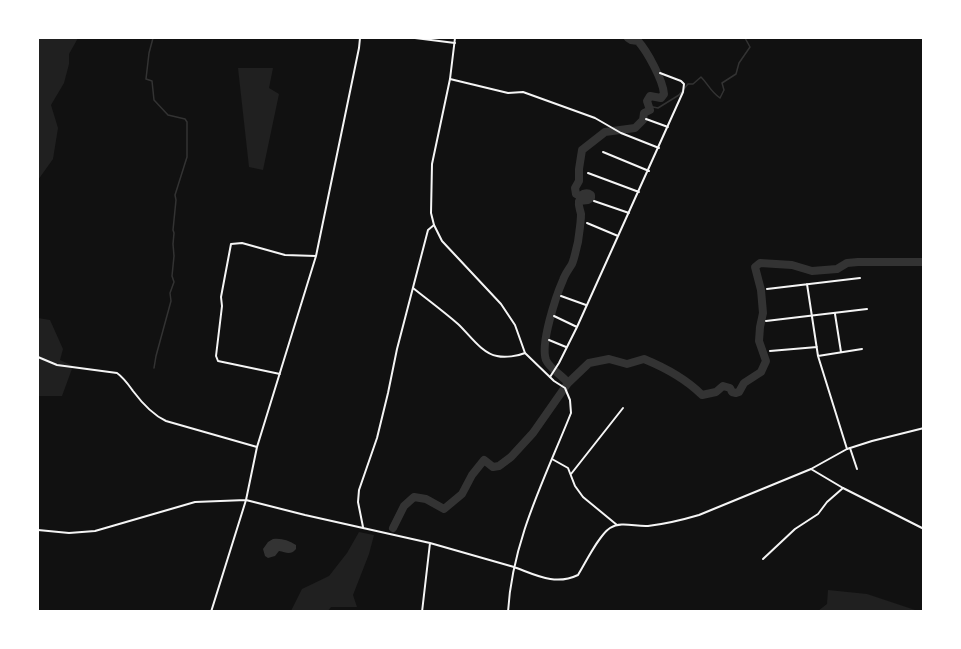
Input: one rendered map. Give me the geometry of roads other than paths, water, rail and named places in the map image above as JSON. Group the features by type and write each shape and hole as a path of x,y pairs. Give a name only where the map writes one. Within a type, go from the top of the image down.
{"street":[{"path":"212,612 246,500 257,447 316,256 360,38"},
{"path":"415,38 455,43"},
{"path":"455,38 450,79 432,164 431,213 434,225 442,241 501,304 515,325 525,353 565,388 571,407 571,413 532,504 517,550 507,611"},
{"path":"550,377 577,327 683,93 684,84 681,81 660,73"},
{"path":"450,79 508,93 524,92 595,118 608,127 659,148"},
{"path":"646,119 668,127"},
{"path":"603,152 649,171"},
{"path":"588,173 639,192"},
{"path":"594,201 629,213"},
{"path":"587,223 618,236"},
{"path":"363,527 358,502 359,490 377,438 428,230 434,225"},
{"path":"280,374 218,361 216,356 221,297 231,244 242,243 285,255 316,256"},
{"path":"767,289 860,278"},
{"path":"807,284 818,356 857,469"},
{"path":"414,288 491,354 497,356 525,353"},
{"path":"561,296 586,305"},
{"path":"766,321 867,309"},
{"path":"835,314 841,352"},
{"path":"554,316 577,327"},
{"path":"549,340 566,347"},
{"path":"770,351 817,347"},
{"path":"818,356 862,349"},
{"path":"38,357 57,364 117,373 156,416 166,421 257,447"},
{"path":"571,474 623,408"},
{"path":"38,530 69,533 95,531 195,502 246,500 430,543 514,567 550,580 558,580 578,575 603,534 617,525 645,526 681,520 811,469 848,448 924,428"},
{"path":"552,459 568,468 575,486 583,497 617,525"},
{"path":"811,469 924,529"},
{"path":"764,559 795,529 818,514 827,502 843,488"},
{"path":"422,612 430,543"}],"waterway":[{"path":"153,38 146,79 152,81 154,100 168,115 185,119 187,122 187,157 175,195 172,276 174,282 154,368"},
{"path":"568,383 546,360 545,343 557,297 572,264 578,242 581,214 579,201 591,198 588,193 580,196 576,194 575,188 579,181 582,150 605,132 635,128 643,120 644,113 650,110 647,101 650,96 661,98 664,94 658,74 646,52 638,41 628,38"},
{"path":"648,106 658,108 679,95 688,84 693,84 701,77 720,98 724,90 722,83 736,74 739,63 750,47 745,38"},
{"path":"393,528 404,506 414,497 426,499 444,509 462,494 472,475 484,460 493,467 499,466 511,457 533,433 568,383 589,363 609,359 627,364 644,359 675,374 702,395 716,392 723,386 730,388 732,392 739,392 744,383 761,372 766,361 759,341 763,313 761,290 755,267 760,263 792,265 812,271 837,269 847,263 858,262 924,262"}]}
